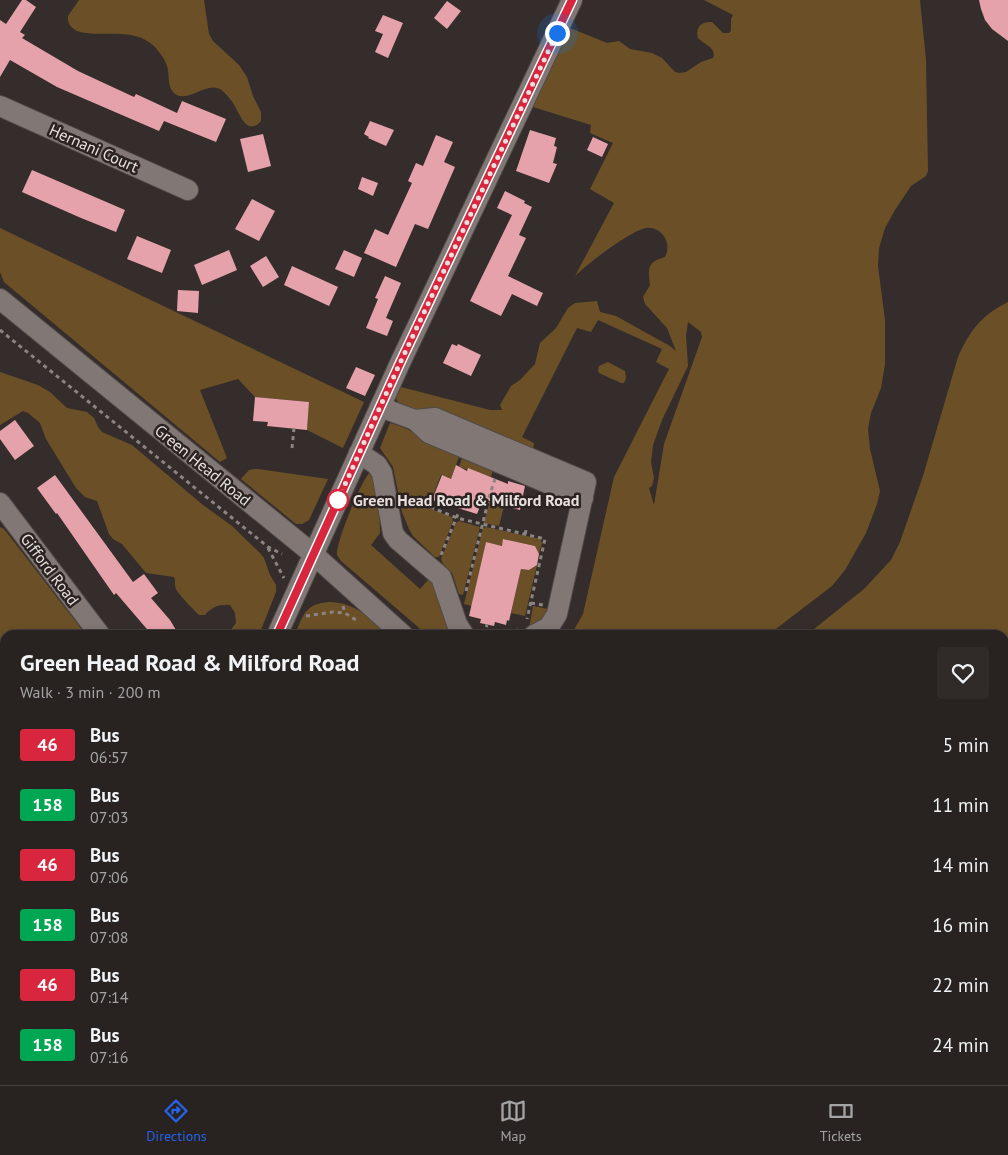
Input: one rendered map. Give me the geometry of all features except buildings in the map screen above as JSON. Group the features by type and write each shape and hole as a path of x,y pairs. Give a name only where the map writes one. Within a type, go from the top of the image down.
{"street":[{"path":"281,628 380,407 572,0"},
{"name":"Hernani Court","path":"0,106 188,190"},
{"name":"Green Head Road","path":"0,299 314,554 398,630"},
{"path":"380,407 415,420 435,418 503,456 584,490 557,614 549,627 543,630"},
{"path":"359,453 377,465 382,473 394,536 441,577 461,630"},
{"name":"Gifford Road","path":"0,503 96,630"}],"path":[{"path":"0,330 268,547 283,554"},
{"path":"292,448 294,428"},
{"path":"464,597 490,494 503,456"},
{"path":"490,494 498,501 504,502"},
{"path":"434,500 430,507 482,524 545,539 526,626 516,630"},
{"path":"434,571 457,516"},
{"path":"525,534 527,527"},
{"path":"268,547 294,598"},
{"path":"281,628 325,613 345,613"},
{"path":"486,630 487,624"}],"shaded area":[{"path":"79,0 204,0 209,34 213,41 239,65 247,77 261,112 261,121 256,125 247,125 225,93 214,87 189,95 178,96 170,87 165,61 155,47 146,40 127,34 96,34 75,30 69,23 68,16"},
{"path":"704,0 920,0 926,60 928,171 926,176 911,186 895,210 885,228 879,248 878,266 885,320 885,364 881,388 871,413 868,429 870,449 880,491 877,504 866,533 845,570 832,586 775,630 574,630 583,614 614,477 669,369 656,362 662,349 598,320 591,332 577,328 522,437 534,443 533,449 415,411 399,404 396,398 401,387 490,410 502,410 500,405 511,386 520,380 535,364 540,343 556,328 568,308 575,303 597,301 600,312 616,316 676,351 667,328 645,304 643,297 650,285 650,266 655,261 665,257 667,251 666,240 660,232 653,228 639,230 599,256 575,276 614,203 590,189 613,143 590,133 591,125 533,107 570,28 607,43 619,41 630,49 652,53 662,58 675,72 679,73 686,72 701,62 713,58 712,49 698,38 698,28 702,24 712,22 723,33 729,33 731,31 733,15","holes":["688,322 701,332 702,337 664,444 654,505 649,488 652,486 654,478 651,462 653,445 662,420 688,366 686,336"]},
{"path":"0,228 364,402 343,448 307,430 309,402 255,397 238,379 200,390 227,458 220,462 4,282 0,272"},
{"path":"1008,302 1008,630 813,630 864,589 891,560 900,542 923,476 958,357 972,331 984,318"},
{"path":"608,362 625,371 626,378 624,383 599,373 599,366"},
{"path":"0,372 38,385 50,392 67,408 87,412 94,418 102,432 132,445 203,505 232,526 264,558 276,585 276,592 261,630 232,630 236,623 235,613 230,605 216,607 205,615 199,615 175,588 174,577 146,573 122,544 113,539 109,534 97,501 85,497 76,488 46,439 40,423 28,413 23,411 0,425"},
{"path":"390,423 461,451 451,479 441,475 428,508 452,517 453,521 439,557 435,557 413,536 402,512 393,467 380,448"},
{"path":"464,453 493,470 491,477 459,467"},
{"path":"254,469 328,479 309,520 302,524 296,524 241,479 249,470"},
{"path":"370,472 372,473 379,495 380,533 371,545 420,589 429,579 434,582 451,630 421,630 341,561 337,555 340,538"},
{"path":"490,500 504,506 499,526 484,523"},
{"path":"459,521 480,527 463,595 459,594 452,573 443,564 441,559 456,523"},
{"path":"0,527 4,529 82,630 0,630"},
{"path":"486,527 540,539 542,543 539,554 535,546 504,539 502,546 486,542 472,606 464,604 483,528"},
{"path":"537,565 525,616 511,613 521,569 529,570"},
{"path":"321,603 339,603 355,608 382,630 297,630 307,611"},
{"path":"533,606 548,609 540,621 529,629"}],"bus line":[{"name":"46","path":"279,630 400,363 572,0"}],"place":[{"name":"Green Head Road & Milford Road","path":"338,500"}],"route":[{"path":"338,500 400,363 557,33"}]}
